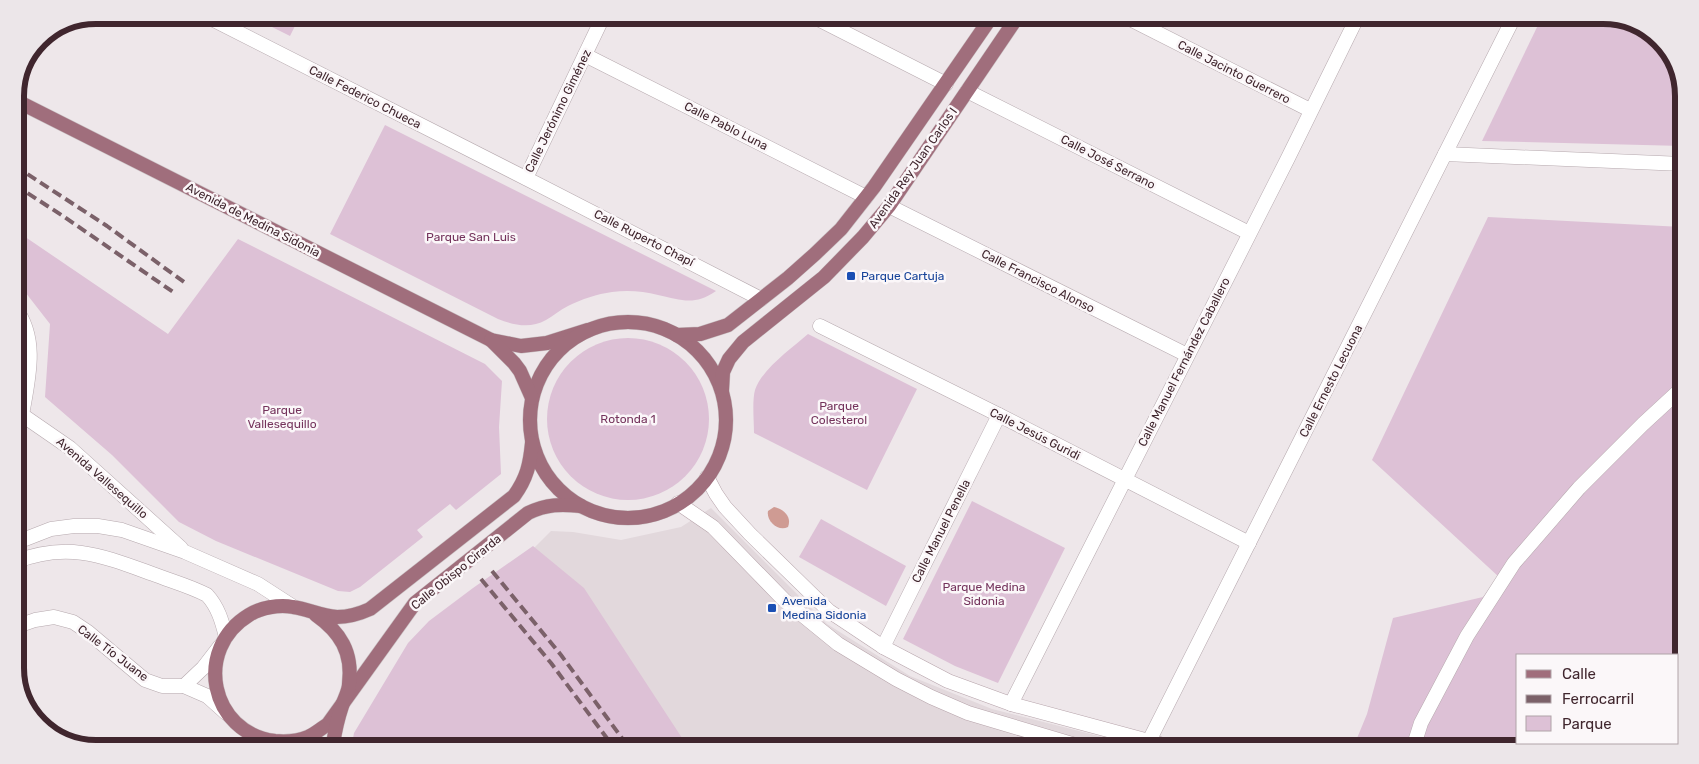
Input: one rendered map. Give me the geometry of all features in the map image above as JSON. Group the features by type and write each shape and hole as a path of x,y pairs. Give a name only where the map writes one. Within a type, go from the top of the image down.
{"main road":[{"name":"Avenida Rey Juan Carlos I","path":"677,335 700,334 728,325 815,254 841,229 866,198 987,24"},
{"name":"Avenida Rey Juan Carlos I","path":"722,391 723,372 729,359 743,342 824,276 863,238 889,206 1013,24"},
{"name":"Avenida de Medina Sidonia","path":"24,105 491,340 522,346 547,343 618,322 649,324 677,335"},
{"path":"588,330 569,342 552,357 540,376 532,398 530,420 532,443 539,462 550,480 564,495 582,506 605,515 630,518 655,513 678,503 694,492 707,477 718,457 724,436 726,413 722,391 712,369 697,350 677,335"},
{"name":"Avenida de Medina Sidonia","path":"491,340 520,371 532,398"},
{"name":"Calle Obispo Cirarda","path":"270,740 262,739 242,729 226,712 216,691 214,668 223,641 232,628 249,614 270,607 292,606 313,613 338,617 357,614 370,609 514,496 523,483 530,464 532,443"},
{"name":"Calle Obispo Cirarda","path":"293,740 308,737 328,724 415,603 528,513 541,507 560,504 582,506"},
{"name":"Calle Obispo Cirarda","path":"313,613 330,625 343,643 350,664 349,686 342,706"},
{"path":"334,740 342,706"},
{"path":"242,729 251,740"}],"street":[{"name":"Calle Federico Chueca","path":"220,24 526,178"},
{"name":"Calle Jerónimo Giménez","path":"526,178 600,24"},
{"path":"828,24 946,84"},
{"name":"Calle Jacinto Guerrero","path":"1140,24 1310,110"},
{"name":"Calle Manuel Fernández Caballero","path":"1011,704 1354,24"},
{"name":"Calle Ernesto Lecuona","path":"1150,740 1510,24"},
{"name":"Calle Pablo Luna","path":"585,55 866,198"},
{"name":"Calle José Serrano","path":"967,91 1249,233"},
{"path":"1445,154 1675,164"},
{"name":"Calle Ruperto Chapí","path":"526,178 761,299"},
{"name":"Calle Francisco Alonso","path":"889,206 1188,355"},
{"path":"24,324 30,352 24,385"},
{"name":"Calle Jesús Guridi","path":"820,326 1249,543"},
{"path":"1416,740 1421,723 1467,636 1514,563 1579,488 1675,395"},
{"name":"Calle Manuel Penella","path":"884,647 999,415"},
{"name":"Avenida Vallesequillo","path":"24,416 70,448 185,552"},
{"path":"707,477 722,502 746,530 829,611 884,647 948,681 1011,704 1145,740"},
{"path":"678,503 713,527 784,600 838,644 896,680 931,697 968,712 1059,740"},
{"name":"Calle Obispo Cirarda","path":"24,540 51,529 74,526 98,526 122,530 185,552 258,584 292,606"},
{"name":"Calle Obispo Cirarda","path":"24,559 46,552 76,551 104,556 207,595 220,614 223,641"},
{"name":"Calle Tío Juane","path":"24,624 54,617 73,622 88,632 145,680 162,686 184,686 207,696 226,712"},
{"path":"184,686 203,668 223,641"}],"shaded area":[{"path":"774,507 786,514 789,520 788,527 780,528 771,522 768,511"},
{"path":"711,508 827,624 910,676 992,709 1114,740 683,740 532,550 551,531 573,532 621,540 681,527"}],"green space":[{"path":"266,24 296,24 290,36"},
{"path":"1539,24 1604,24 1618,25 1631,29 1654,45 1670,68 1675,91 1675,146 1482,141"},
{"name":"Parque San Luis","path":"385,125 716,291 701,299 694,300 674,299 641,292 612,292 595,295 579,301 540,323 516,324 498,319 330,234"},
{"path":"1488,217 1675,227 1675,654 1516,654 1516,740 1356,740 1367,714 1393,618 1483,597 1499,577 1372,460"},
{"name":"Parque Vallesequillo","path":"24,236 168,334 238,239 485,364 502,381 499,427 501,474 456,510 450,504 417,530 423,537 360,587 350,592 338,591 216,541 179,522 112,455 45,397 50,324 24,291"},
{"name":"Parque Colesterol","path":"808,334 917,389 867,490 754,433 754,400 755,390 759,382 770,367"},
{"name":"Rotonda 1","path":"636,338 652,341 666,347 686,361 696,374 706,395 709,419 706,443 696,464 686,477 673,487 652,497 620,500 604,497 590,491 576,482 565,471 550,443 547,411 550,395 556,381 565,367 576,356 604,341"},
{"name":"Parque Medina Sidonia","path":"972,501 1065,548 998,683 955,666 903,639"},
{"path":"821,519 906,566 886,606 799,557"},
{"path":"533,546 584,588 683,740 353,740 354,733 408,643 429,621"}],"railway":[{"path":"24,172 107,226 184,282"},
{"path":"24,191 176,294"},
{"path":"492,571 561,655 623,740"},
{"path":"481,579 551,663 608,740"}],"place":[{"name":"Parque Cartuja","path":"851,276"},
{"name":"Avenida Medina Sidonia","path":"772,608"}]}
